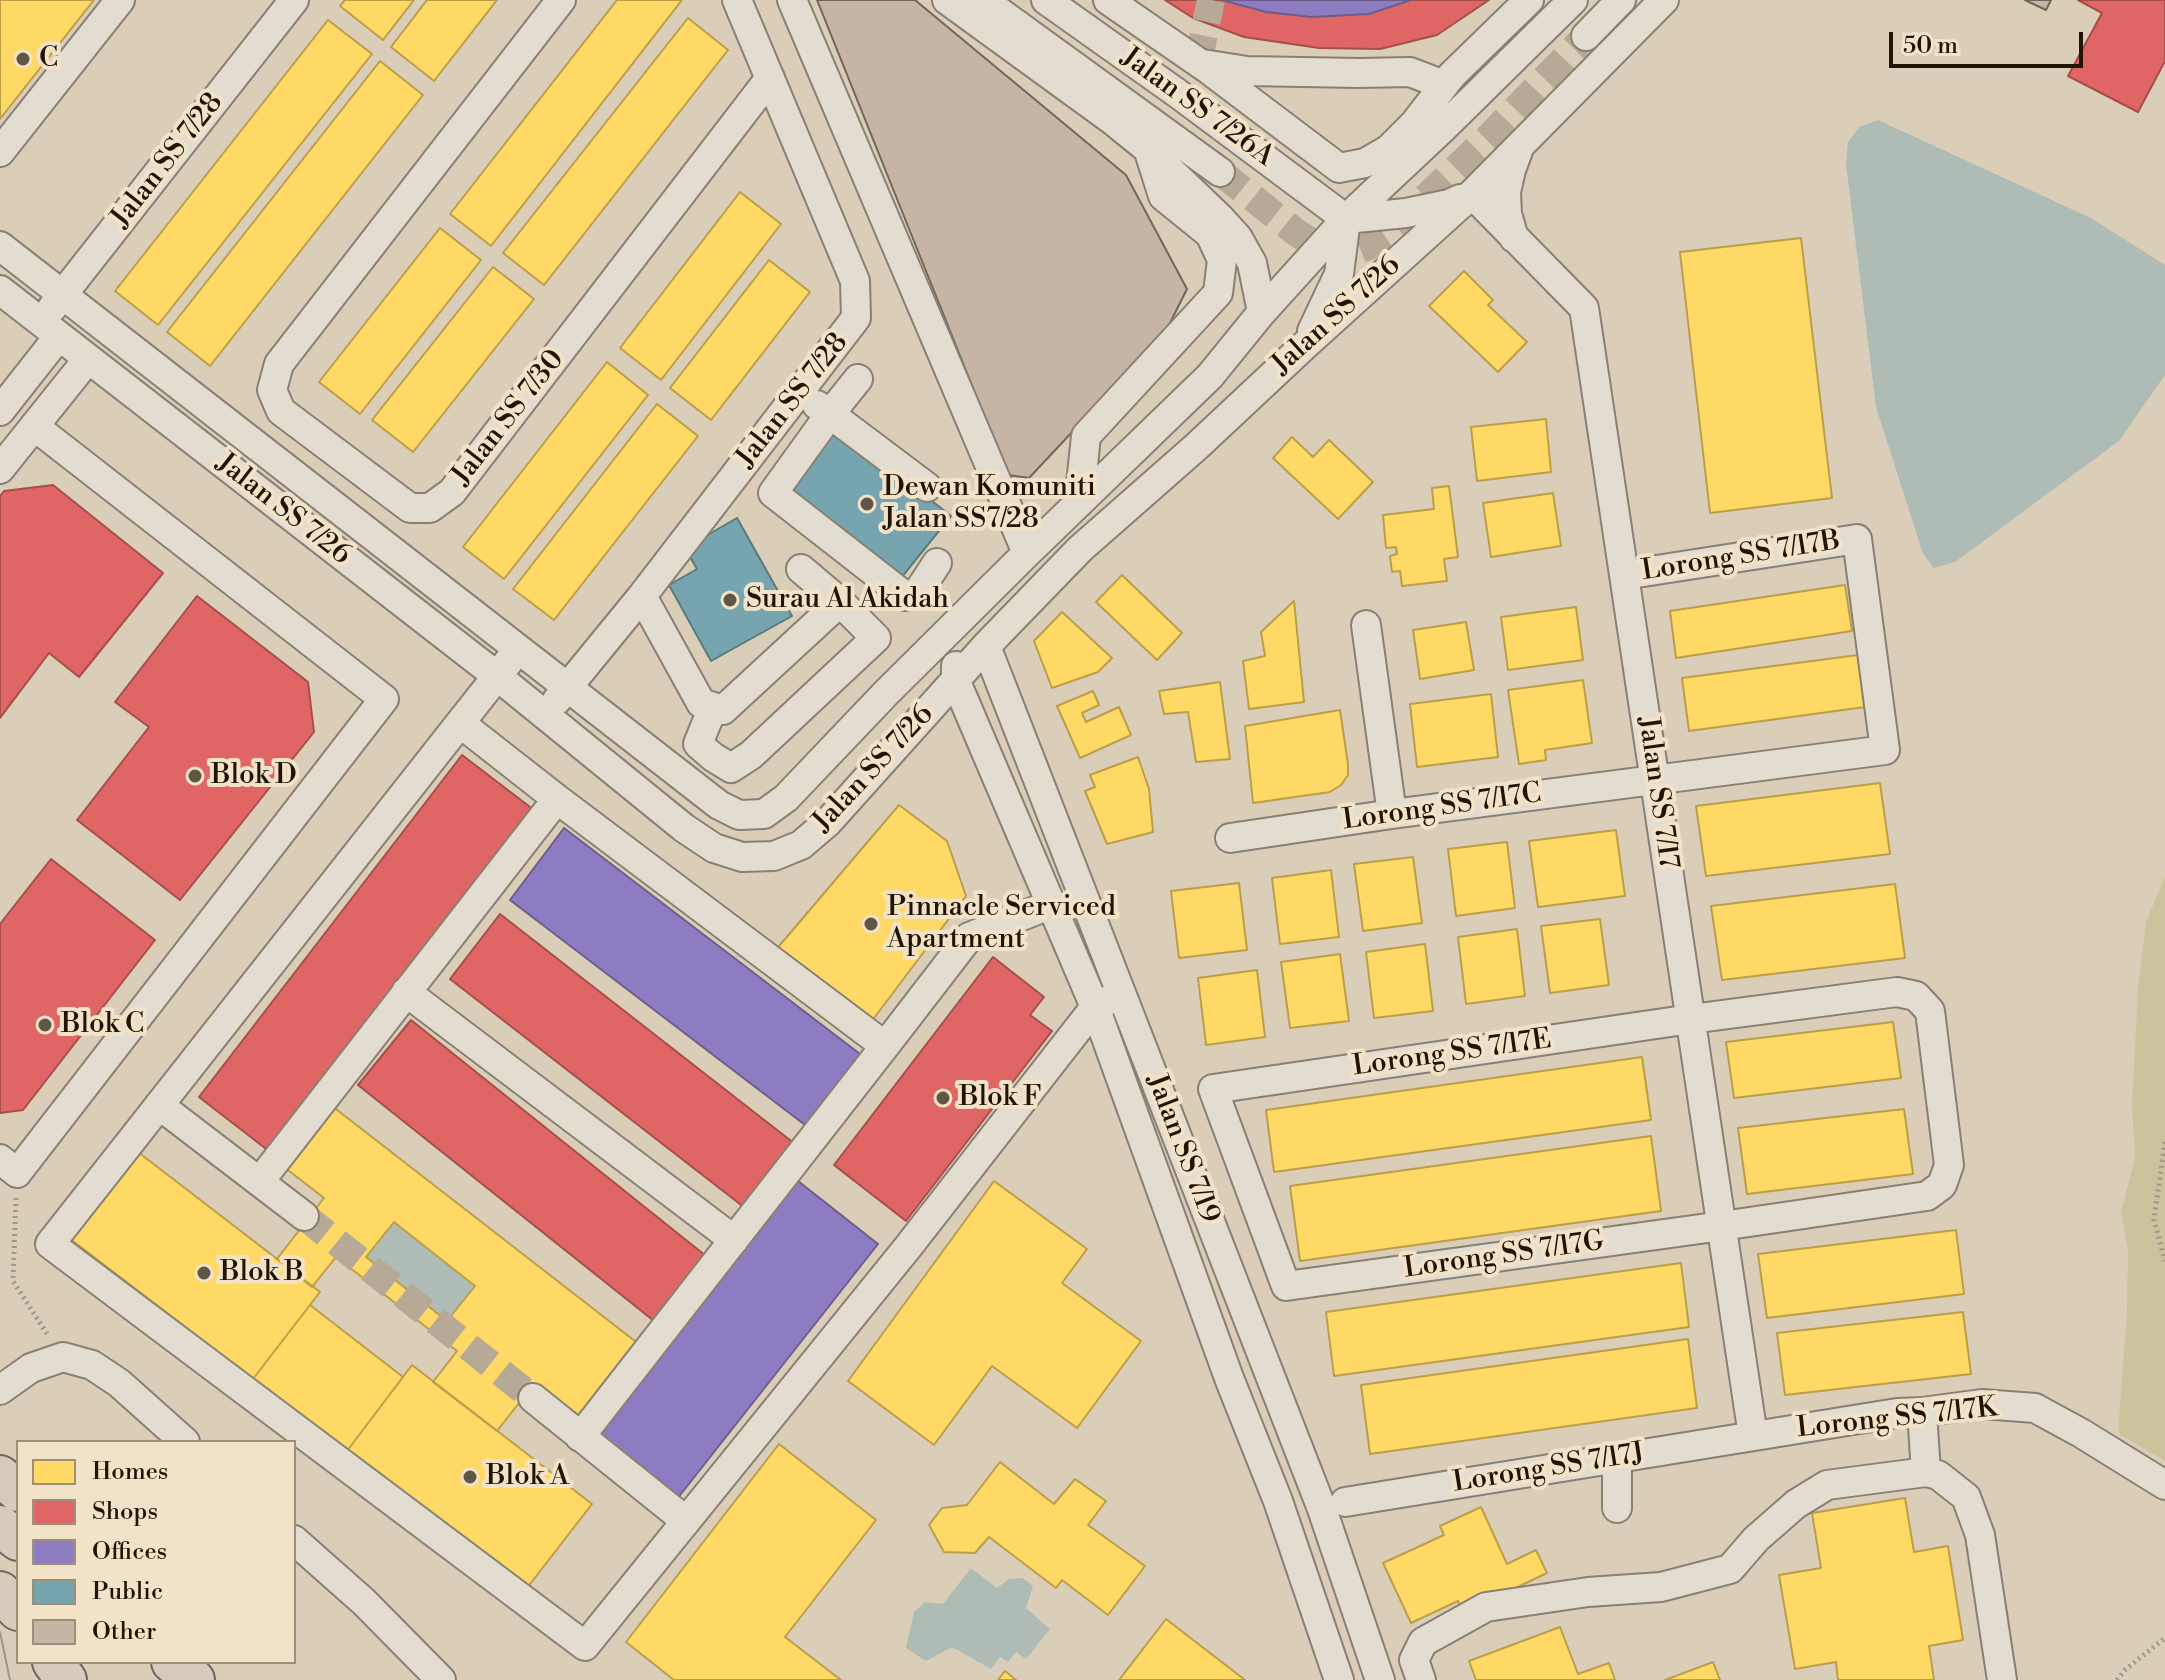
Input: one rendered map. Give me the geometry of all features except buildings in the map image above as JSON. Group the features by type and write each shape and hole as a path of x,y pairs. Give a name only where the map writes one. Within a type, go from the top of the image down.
{"highway":[{"path":"0,1476 16,1489"},
{"path":"0,1526 16,1538"},
{"path":"0,1592 16,1608"},
{"path":"174,1664 194,1680"},
{"path":"195,1664 211,1680"}],"street":[{"path":"0,152 120,0"},
{"name":"Jalan SS 7/28","path":"0,411 50,329 62,295 294,0"},
{"name":"Jalan SS 7/30","path":"561,0 279,364 272,390 281,411 410,508 430,508 452,492 770,78"},
{"name":"Jalan SS 7/28","path":"546,715 642,596 856,318 855,281 737,0"},
{"path":"792,0 1027,553"},
{"path":"947,0 1149,150 1219,217 1238,238 1252,263 1262,312"},
{"name":"Jalan SS 7/26A","path":"983,0 1220,172"},
{"name":"Jalan SS 7/26A","path":"1046,0 1346,219"},
{"path":"1108,0 1339,168 1365,163 1389,149 1414,124 1452,75 1529,0"},
{"name":"Jalan SS 7/26","path":"0,246 719,805 739,815 764,814 786,798 886,693 1210,376 1262,312 1346,219 1573,0"},
{"path":"1586,36 1621,0"},
{"name":"Jalan SS 7/26","path":"972,647 1472,194 1664,0"},
{"path":"1177,93 1198,63"},
{"path":"1198,63 1247,71 1410,72 1444,85"},
{"path":"1515,239 1507,214 1506,192 1520,146"},
{"path":"1079,503 1086,436 1218,293 1222,260 1210,234 1163,196 1149,150"},
{"path":"1305,345 1339,274 1346,219 1406,213 1449,204 1472,194"},
{"name":"Jalan SS 7/17","path":"1472,194 1584,308 1753,1436"},
{"path":"1423,237 1448,227 1472,225 1515,239"},
{"name":"Jalan SS 7/26","path":"0,290 497,676 684,828 714,848 742,857 774,856 801,845 828,822 956,682"},
{"path":"0,469 88,359"},
{"path":"858,379 773,493 905,596 918,592 937,563"},
{"path":"799,394 927,487"},
{"path":"9,1166 384,699 34,426"},
{"name":"Lorong SS 7/17B","path":"1624,575 1857,539 1885,750"},
{"path":"713,707 698,744 731,768 751,755 876,638 801,569"},
{"path":"642,596 701,703 723,710 840,602"},
{"name":"Jalan SS 7/19","path":"967,614 972,647 1121,994 1266,1363 1322,1509 1380,1680"},
{"path":"1366,625 1392,814"},
{"path":"924,656 972,647"},
{"name":"Jalan SS 7/19","path":"972,647 956,662 956,682 1095,1007 1229,1378 1278,1501 1339,1680"},
{"path":"519,648 50,1244 585,1646 908,1247 1095,1007 1121,994"},
{"path":"460,723 885,1046"},
{"name":"Lorong SS 7/17C","path":"1230,838 1885,750"},
{"path":"260,1181 557,799"},
{"path":"580,1437 969,937 1052,904"},
{"path":"406,992 734,1240"},
{"name":"Lorong SS 7/17E","path":"1286,1286 1213,1089 1897,992 1916,996 1930,1011 1949,1165 1942,1185 1927,1196"},
{"path":"159,1105 304,1216"},
{"name":"Lorong SS 7/17G","path":"1286,1286 1927,1196"},
{"path":"5,1378 63,1357 92,1365 119,1383 183,1440"},
{"path":"1229,1378 1266,1363"},
{"path":"533,1398 686,1521"},
{"name":"Lorong SS 7/17K","path":"1753,1436 1897,1413 1982,1404 2035,1408 2165,1485"},
{"path":"1922,1412 1926,1472"},
{"name":"Lorong SS 7/17J","path":"1345,1502 1753,1436"},
{"path":"1617,1459 1617,1508"},
{"path":"1421,1680 1414,1660 1423,1642 1486,1607 1588,1592 1661,1587 1730,1569 1756,1539 1796,1504 1827,1485 1926,1472 1938,1475 1966,1497 1980,1535 2002,1680"},
{"path":"296,1542 364,1602 441,1680"}],"path":[{"path":"2165,1142 2154,1220 2165,1261"},
{"path":"9,1166 13,1281 63,1357"},
{"path":"2117,1680 2165,1638"}],"shaded area":[{"path":"1878,120 2091,218 2165,265 2165,375 2119,441 1955,562 1934,568 1923,554 1876,407 1846,164 1848,142 1859,127"},
{"path":"2165,876 2165,1461 2118,1433 2128,1252 2121,1212 2135,1158 2132,1106 2138,987 2146,922"},
{"path":"394,1222 475,1286 447,1321 366,1257"},
{"path":"971,1568 997,1588 1009,1579 1023,1578 1033,1586 1026,1608 1050,1629 1026,1659 1016,1652 1008,1662 1000,1657 991,1669 952,1647 926,1661 906,1648 914,1612 925,1602 943,1604"}],"tunnel":[{"path":"1198,63 1211,0"},
{"path":"1220,172 1297,233 1328,252 1348,254 1369,246 1389,233 1491,135 1586,36"},
{"path":"304,1216 533,1398"}],"tram line":[{"path":"0,1632 10,1680"}],"place":[{"name":"C","path":"23,59"},
{"name":"Dewan Komuniti Jalan SS7/28","path":"867,504"},
{"name":"Surau Al Akidah","path":"730,600"},
{"name":"Blok D","path":"195,776"},
{"name":"Pinnacle Serviced Apartment","path":"871,924"},
{"name":"Blok C","path":"45,1025"},
{"name":"Blok F","path":"943,1098"},
{"name":"Blok B","path":"204,1273"},
{"name":"Blok A","path":"470,1477"}]}
